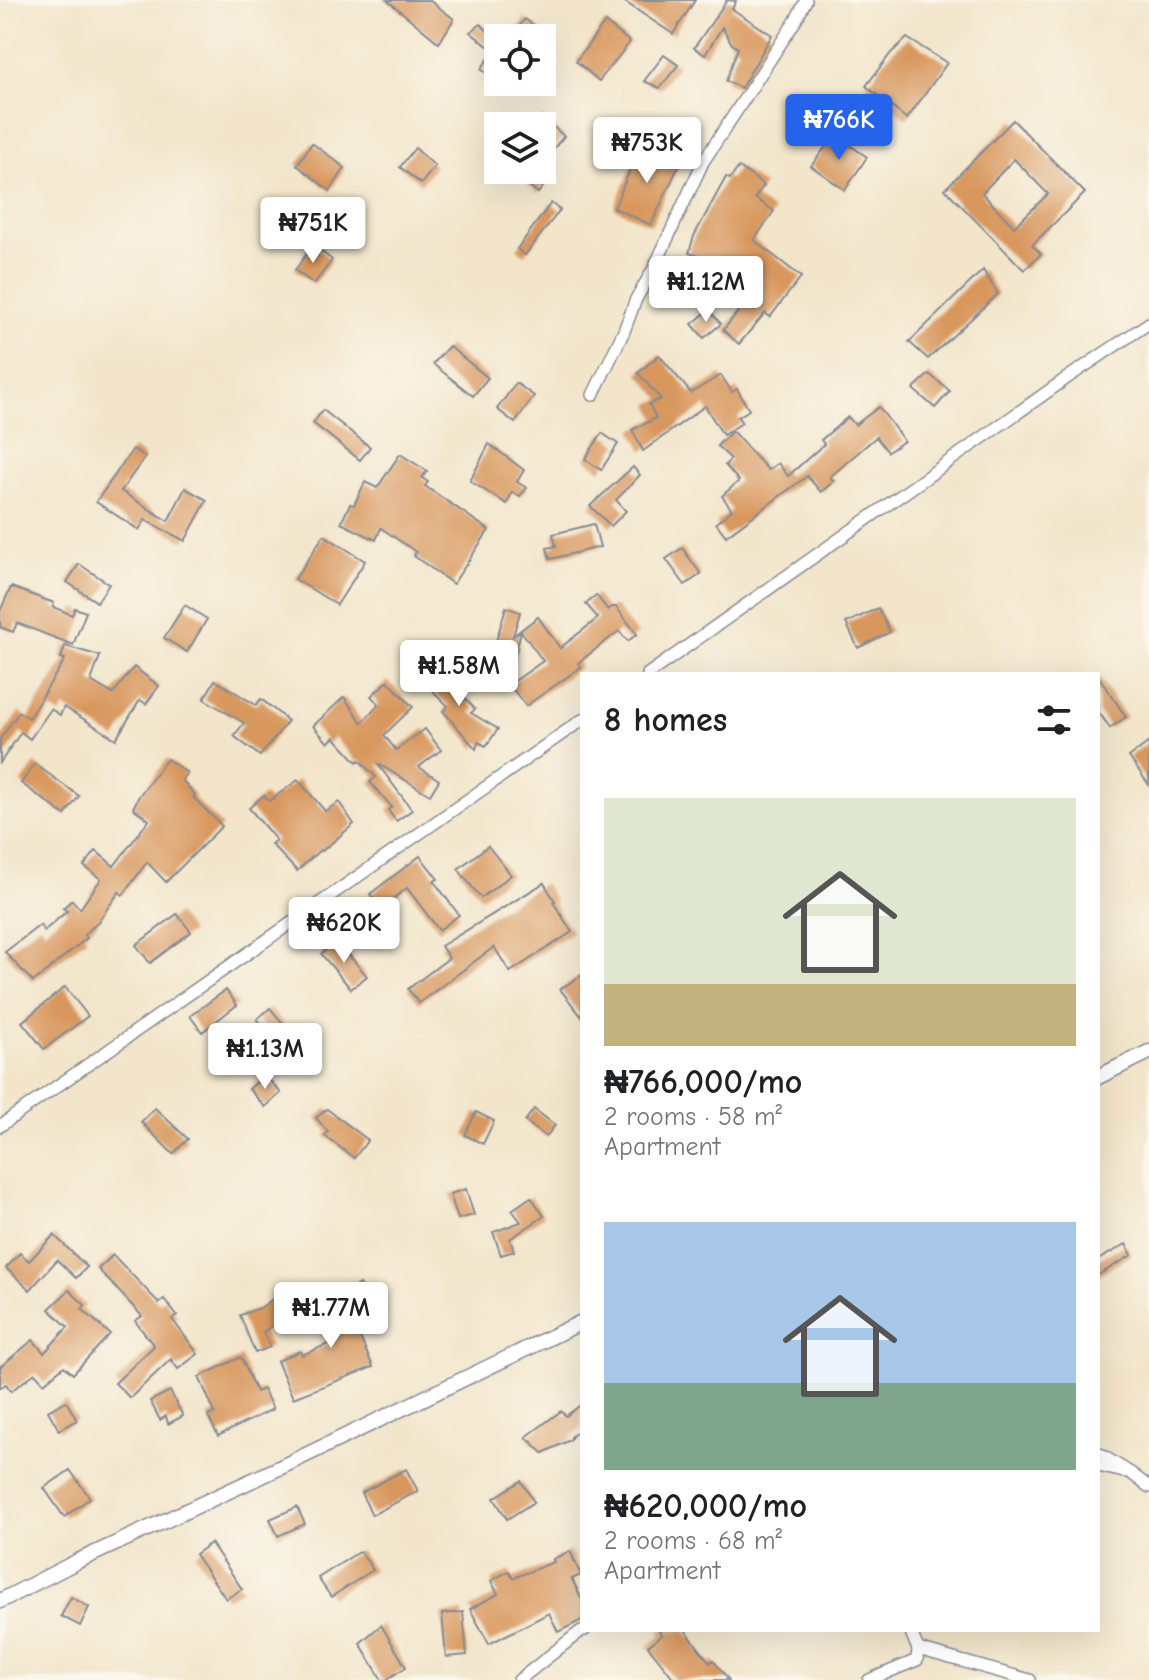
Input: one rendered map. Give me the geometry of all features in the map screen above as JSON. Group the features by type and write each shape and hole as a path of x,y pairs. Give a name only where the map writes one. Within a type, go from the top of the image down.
{"street":[{"path":"593,395 703,162 806,0"},
{"path":"651,672 1149,323"},
{"path":"0,1126 580,721"},
{"path":"1100,1076 1149,1052"},
{"path":"0,1601 580,1323"},
{"path":"1100,1454 1149,1487"},
{"path":"1100,1466 1132,1474"},
{"path":"519,1680 580,1632"},
{"path":"869,1680 917,1660 918,1649 911,1632"},
{"path":"918,1649 1030,1680"}],"building":[{"path":"387,0 429,0 454,19 439,43"},
{"path":"622,0 695,0 673,34"},
{"path":"727,0 736,1 732,9 772,35 741,88 726,81 738,48 722,27 705,55 694,48"},
{"path":"605,22 630,42 599,81 576,61"},
{"path":"481,24 484,27 484,43 470,32"},
{"path":"907,38 947,63 907,119 866,86 891,53"},
{"path":"664,55 678,65 660,88 644,81"},
{"path":"1013,120 1085,193 1032,245 1041,254 1024,270 945,189","holes":["1014,159 1048,194 1014,227 982,193"]},
{"path":"556,129 564,136 556,146"},
{"path":"835,135 867,157 845,190 811,166"},
{"path":"312,143 345,168 330,191 297,165"},
{"path":"645,146 681,161 651,225 614,208 631,167 635,169"},
{"path":"415,148 435,166 421,184 400,167"},
{"path":"739,167 764,185 755,198 774,211 754,240 801,277 770,317 765,313 739,344 723,330 748,300 703,268 709,259 689,253 694,236 726,177 730,179"},
{"path":"527,184 545,184 538,193"},
{"path":"551,203 560,210 525,255 517,249"},
{"path":"313,245 332,260 314,284 295,270"},
{"path":"983,270 998,294 928,359 909,342"},
{"path":"709,310 721,324 704,338 692,324"},
{"path":"449,346 488,378 473,396 433,364"},
{"path":"659,355 691,393 721,375 732,392 737,389 749,410 738,417 742,423 723,435 705,406 643,451 632,430 656,418 649,404 661,399 638,373"},
{"path":"929,374 950,391 935,408 913,389"},
{"path":"516,383 534,396 515,423 497,409"},
{"path":"879,407 904,441 888,452 876,437 830,477 834,481 821,492 807,476 726,536 716,523 732,510 722,496 739,481 725,465 731,459 717,446 732,431 768,470 778,463 788,476 824,444 821,440 848,417 855,425"},
{"path":"323,410 370,447 360,460 313,423"},
{"path":"602,433 618,444 601,470 585,459"},
{"path":"489,444 524,470 517,482 527,488 520,496 512,492 507,504 470,481"},
{"path":"133,449 145,457 121,491 168,521 185,488 207,500 185,541 145,520 139,530 96,502"},
{"path":"400,454 427,471 422,478 428,482 425,486 489,530 453,584 414,556 416,552 381,528 376,540 341,523 365,482 377,488"},
{"path":"633,467 640,475 616,500 626,511 611,526 590,506"},
{"path":"594,524 600,547 550,559 547,548 556,546 553,534"},
{"path":"324,535 365,561 337,605 295,579"},
{"path":"682,548 701,574 685,585 666,559"},
{"path":"79,564 109,584 97,602 67,582"},
{"path":"11,587 54,603 53,607 72,615 75,608 86,612 73,645 17,623 13,632 0,627 0,611"},
{"path":"596,595 608,610 616,607 637,634 628,641 619,631 578,663 581,667 526,706 509,685 543,661 521,631 508,685 493,681 497,667 489,665 506,607 520,612 513,636 538,617 560,648 598,618 586,604"},
{"path":"185,605 207,619 187,652 164,638"},
{"path":"878,608 890,632 858,648 846,623"},
{"path":"65,646 100,656 91,681 113,694 134,667 159,686 146,704 140,700 116,739 64,707 60,715 51,709 30,739 21,732 0,763 0,739 19,712 29,718 65,659 61,658"},
{"path":"436,663 475,709 471,713 498,729 486,746 478,742 476,749 443,711 448,706 420,678"},
{"path":"1100,679 1126,717 1110,728 1100,714"},
{"path":"215,680 256,705 261,699 288,721 260,756 234,736 244,723 204,699"},
{"path":"388,681 413,707 384,735 396,750 425,729 441,750 419,767 439,780 430,795 377,763 412,810 396,821 388,810 392,807 370,782 376,777 334,737 328,743 313,726 344,697 362,723 379,704 371,696"},
{"path":"1149,742 1149,785 1129,757"},
{"path":"167,759 187,773 182,780 195,795 193,797 222,826 166,882 147,862 123,895 119,892 97,923 84,935 87,938 33,982 5,952 40,925 44,931 67,911 63,908 72,900 80,909 101,879 84,866 96,851 114,866 149,820 133,808"},
{"path":"35,764 79,796 65,815 21,783"},
{"path":"298,780 325,811 339,802 354,824 297,871 271,844 276,840 249,808 264,795 269,801"},
{"path":"488,846 511,875 481,898 458,869"},
{"path":"420,856 459,915 439,930 407,888 381,908 370,894"},
{"path":"544,883 572,932 510,972 494,947 419,1003 408,989 449,958 441,946"},
{"path":"177,914 191,932 150,963 136,945"},
{"path":"337,941 367,976 351,989 321,954"},
{"path":"580,976 580,1014 560,989"},
{"path":"65,987 88,1016 44,1049 22,1022"},
{"path":"226,990 237,1005 202,1032 190,1016"},
{"path":"270,1008 296,1039 283,1050 257,1019"},
{"path":"265,1075 281,1093 265,1107 249,1089"},
{"path":"155,1108 188,1139 173,1154 141,1122"},
{"path":"327,1109 368,1140 354,1158 325,1136 328,1132 316,1118"},
{"path":"534,1109 555,1125 546,1137 525,1121"},
{"path":"476,1112 494,1121 483,1144 465,1135"},
{"path":"466,1189 474,1215 458,1219 450,1194"},
{"path":"531,1197 544,1216 510,1239 514,1251 501,1255 493,1232 521,1222 512,1210"},
{"path":"54,1235 87,1267 76,1278 57,1260 30,1290 6,1268 20,1253 29,1261"},
{"path":"1126,1244 1132,1255 1100,1274 1100,1259"},
{"path":"113,1255 159,1303 164,1299 177,1316 172,1319 198,1354 178,1369 171,1359 130,1398 115,1383 154,1346 135,1321 142,1316 98,1269"},
{"path":"359,1284 372,1302 351,1317 373,1367 293,1398 277,1361 331,1343 320,1324 336,1313 330,1305"},
{"path":"69,1290 85,1305 82,1309 110,1334 73,1374 64,1366 44,1383 35,1373 11,1391 6,1384 0,1388 0,1367 33,1340 44,1353 68,1327 49,1309"},
{"path":"280,1294 292,1312 263,1332 270,1347 255,1353 240,1315 260,1308"},
{"path":"241,1357 256,1392 263,1389 273,1409 218,1436 208,1416 215,1413 199,1377"},
{"path":"170,1391 183,1416 168,1424 166,1416 160,1420 150,1401"},
{"path":"66,1401 77,1420 59,1430 48,1411"},
{"path":"580,1406 580,1430 570,1440 543,1453 526,1437 561,1411 566,1416"},
{"path":"406,1469 418,1491 372,1515 361,1493"},
{"path":"70,1470 90,1498 64,1517 44,1488"},
{"path":"521,1481 534,1502 507,1519 494,1498"},
{"path":"297,1507 305,1524 278,1536 270,1519"},
{"path":"211,1543 242,1589 226,1599 195,1554"},
{"path":"360,1551 373,1570 331,1597 318,1578"},
{"path":"570,1551 580,1573 572,1579 580,1596 580,1621 558,1632 549,1613 489,1644 470,1609 498,1594 491,1581 509,1571 513,1578 554,1562 553,1559"},
{"path":"71,1597 89,1607 80,1626 61,1616"},
{"path":"463,1612 467,1655 446,1657 442,1614"},
{"path":"381,1625 406,1667 386,1680 382,1680 360,1643"},
{"path":"660,1632 687,1632 710,1663 713,1660 729,1680 675,1680 648,1646 662,1635"}]}
